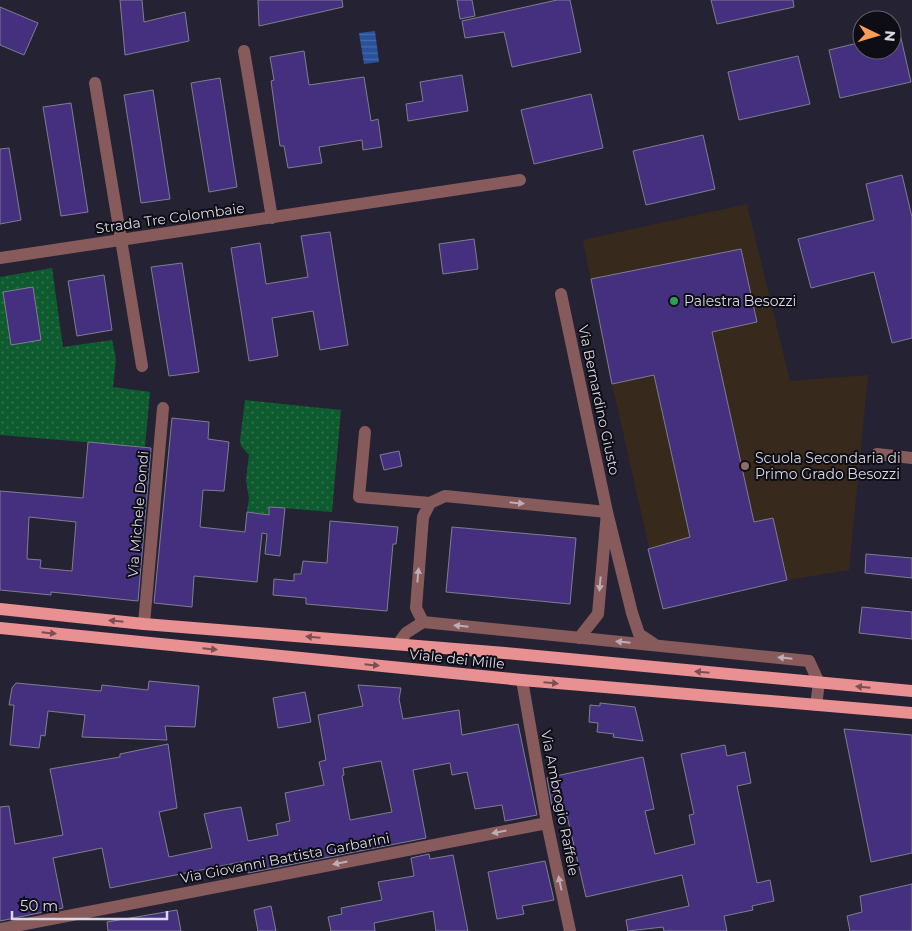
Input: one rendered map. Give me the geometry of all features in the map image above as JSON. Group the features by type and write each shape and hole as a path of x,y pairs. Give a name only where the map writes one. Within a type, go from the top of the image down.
{"main road":[{"name":"Viale dei Mille","path":"0,609 144,624 398,644 912,691"},
{"name":"Viale dei Mille","path":"0,628 522,680 912,713"}],"street":[{"path":"244,50 272,218"},
{"path":"95,83 142,366"},
{"name":"Strada Tre Colombaie","path":"0,258 344,208 520,180"},
{"name":"Via Bernardino Giusto","path":"561,294 607,512 632,614 639,634 656,645"},
{"name":"Via Michele Dondi","path":"144,624 163,408"},
{"path":"365,432 359,497 430,503 445,496 607,512"},
{"path":"877,454 912,458"},
{"path":"423,622 416,608 423,517 430,503"},
{"name":"Via Bernardino Giusto","path":"579,638 598,614 607,512"},
{"path":"398,644 406,633 423,622 809,661 819,683 816,705"},
{"name":"Via Ambrogio Raffele","path":"522,680 547,823 570,931"},
{"name":"Via Giovanni Battista Garbarini","path":"0,929 547,823"}],"shaded area":[{"name":"Scuola Secondaria di Primo Grado Besozzi","path":"747,204 790,381 868,375 849,570 787,580 663,609 606,357 583,240"}],"green space":[{"path":"52,268 63,347 112,340 116,359 113,387 150,392 145,447 0,435 0,277"},
{"path":"245,400 341,410 332,512 270,507 269,515 247,512 249,498 246,480 249,455 241,446 240,441"}],"water":[{"path":"375,31 379,62 364,64 359,33"}],"building":[{"path":"120,0 142,0 144,22 185,12 189,41 125,55"},
{"path":"258,0 342,0 343,7 259,26"},
{"path":"457,0 472,0 475,16 460,19"},
{"path":"557,0 570,0 581,52 512,67 504,32 465,38 462,21"},
{"path":"711,0 793,0 794,7 717,24"},
{"path":"0,7 38,23 24,55 0,45"},
{"path":"902,43 911,82 840,98 829,50 852,44 852,60 902,60"},
{"path":"304,51 309,85 364,77 371,121 378,119 382,147 363,150 362,140 319,147 322,163 288,168 284,146 280,146 271,81 274,80 270,57"},
{"path":"798,56 810,104 739,120 728,72"},
{"path":"462,75 468,111 408,121 406,104 423,101 420,82"},
{"path":"220,78 237,187 209,192 191,83"},
{"path":"153,90 170,199 141,203 124,95"},
{"path":"591,94 603,148 534,164 521,110"},
{"path":"71,103 88,212 61,216 43,107"},
{"path":"703,135 715,189 646,205 633,151"},
{"path":"9,148 21,220 0,224 0,149"},
{"path":"902,175 912,217 912,338 892,343 874,272 811,288 798,239 874,220 866,184"},
{"path":"330,232 348,345 320,350 313,311 272,318 278,356 249,361 231,248 260,243 266,284 308,277 301,236"},
{"path":"474,239 478,269 443,274 439,244"},
{"path":"741,249 757,322 712,332 754,522 773,518 787,580 663,609 648,549 690,537 654,375 612,384 591,279"},
{"path":"182,263 199,372 169,376 151,267"},
{"path":"104,275 112,330 77,336 68,281"},
{"path":"33,287 41,340 11,345 3,292"},
{"path":"172,418 209,422 208,439 229,442 224,491 203,490 200,527 245,532 247,512 269,515 269,507 285,508 280,556 265,554 267,534 262,533 257,582 194,576 192,607 154,603"},
{"path":"88,442 151,448 138,601 51,592 51,595 0,590 0,491 83,498","holes":["29,517 76,522 72,571 40,568 41,560 27,559"]},
{"path":"399,451 402,466 384,470 380,455"},
{"path":"330,521 398,527 396,544 393,544 387,611 306,604 306,598 273,595 274,579 294,581 294,574 301,574 303,561 327,563"},
{"path":"452,527 576,538 570,604 446,592"},
{"path":"866,554 912,558 912,578 865,573"},
{"path":"862,607 912,612 912,639 859,633"},
{"path":"149,681 199,686 195,727 165,726 167,740 82,737 85,715 48,711 45,736 41,735 39,748 10,745 14,705 9,705 12,688 16,683 101,691 102,685 148,690"},
{"path":"358,685 401,688 399,699 403,719 459,710 462,735 518,724 537,815 505,821 502,805 475,809 467,772 452,775 450,763 413,770 426,838 248,873 246,861 110,888 102,848 53,858 63,908 0,921 0,807 9,806 15,844 63,835 50,769 120,757 120,754 168,744 177,808 159,812 169,857 212,848 204,814 223,810 241,807 248,841 278,835 276,824 290,821 285,793 324,785 319,762 326,760 318,715 363,706","holes":["381,761 392,812 350,820 342,776 344,775 343,768"]},
{"path":"305,692 311,722 278,728 273,698"},
{"path":"600,703 635,707 643,741 613,737 614,734 597,732 598,723 589,722 590,705 600,706"},
{"path":"844,729 912,735 912,853 871,862"},
{"path":"725,745 727,756 745,752 751,783 737,786 757,883 770,880 774,901 752,906 753,910 724,916 727,931 664,931 663,927 628,931 626,920 689,906 682,875 586,897 567,816 561,817 560,811 553,812 547,778 643,757 654,809 645,811 655,854 695,844 689,815 694,814 681,754"},
{"path":"429,854 430,859 453,855 468,931 436,931 433,911 374,923 375,931 331,931 328,917 342,914 341,908 382,900 378,882 414,876 411,858"},
{"path":"545,861 554,900 522,906 524,914 497,919 488,872"},
{"path":"912,884 912,931 850,931 847,916 862,912 860,896"},
{"path":"271,906 276,931 258,931 254,910"},
{"path":"177,910 181,931 108,931 107,922"}],"place":[{"name":"Palestra Besozzi","path":"674,301"},
{"name":"Scuola Secondaria di Primo Grado Besozzi","path":"745,466"}]}
